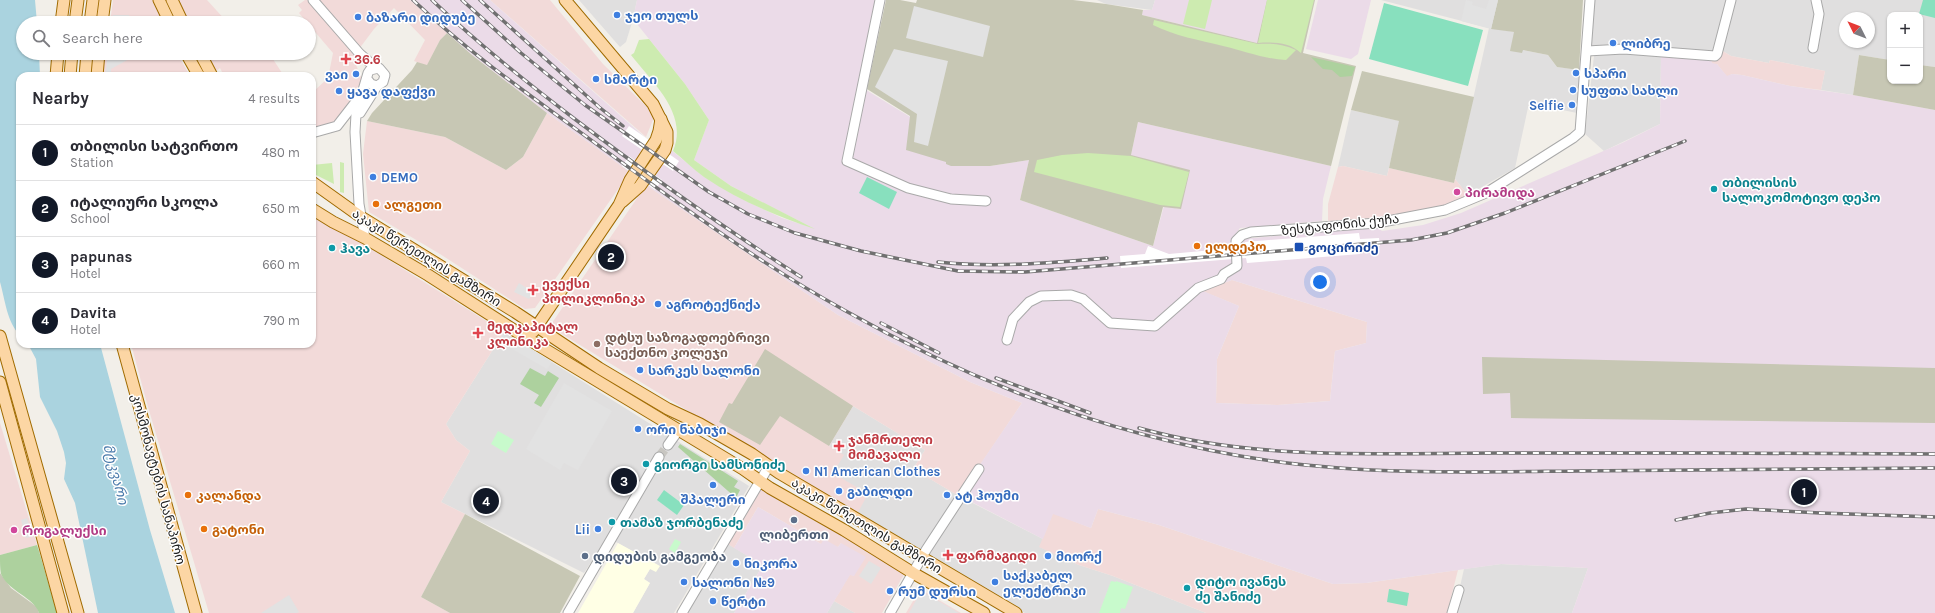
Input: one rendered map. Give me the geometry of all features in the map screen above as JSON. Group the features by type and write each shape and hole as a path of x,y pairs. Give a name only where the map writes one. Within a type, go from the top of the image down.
{"main road":[{"path":"62,16 64,0"},
{"path":"76,16 78,0"},
{"path":"91,16 93,0"},
{"path":"103,16 105,0"},
{"path":"159,0 167,16"},
{"path":"172,0 180,16"},
{"path":"528,339 619,205 640,186 665,150 667,143 667,132 653,104 565,0"},
{"path":"56,72 57,60"},
{"path":"70,72 71,60"},
{"path":"85,72 86,60"},
{"path":"97,72 98,60"},
{"path":"190,60 198,72"},
{"path":"204,60 210,72"},
{"name":"აკაკი წერეთლის გამზირი","path":"316,185 361,217 536,326 599,368 668,409 700,424 1016,613"},
{"name":"აკაკი წერეთლის გამზირი","path":"316,211 333,222 366,238 760,481 844,530 913,573 984,613"},
{"path":"0,336 78,613"},
{"name":"კოსმონავტების სანაპირო","path":"123,348 196,613"},
{"path":"0,382 2,394 64,613"}],"street":[{"path":"313,0 360,54 376,68 381,69 385,75 384,82 377,86 361,110 355,124"},
{"path":"880,0 847,161 908,188 951,199 986,201"},
{"name":"ზესტაფონის ქუჩა","path":"1007,340 1013,319 1029,302 1041,296 1071,295 1083,299 1110,323 1155,326 1198,288 1220,279 1224,274 1237,266 1236,241 1246,234 1377,223 1445,210 1486,193 1533,164 1580,132 1590,0"},
{"path":"1587,51 1624,49 1715,56 1717,54 1731,0"},
{"path":"1813,48 1819,14 1816,0"},
{"path":"360,54 371,84 377,86"},
{"path":"366,238 361,217 355,124 361,94 367,76 376,68"},
{"path":"316,132 337,126 361,94"},
{"path":"668,445 678,431"},
{"path":"568,613 659,458"},
{"path":"682,613 768,466"},
{"path":"890,613 922,558 979,469"},
{"path":"1452,613 1459,590"}],"shaded area":[{"path":"113,0 154,0 160,16 111,16"},
{"path":"177,0 207,0 222,16 185,16"},
{"path":"305,0 410,0 447,33 440,40 427,66 414,61 425,40 394,8 374,29 353,57 362,80 338,123 316,127 316,89 328,78 333,53 316,33 316,16 302,16 299,13 302,10 298,5"},
{"path":"410,0 490,0 648,140 630,172 547,113 472,55"},
{"path":"490,0 550,0 603,64 655,115 646,137"},
{"path":"579,0 637,0 626,42 620,47"},
{"path":"637,0 875,0 858,85 990,166 1029,160 1020,200 1153,246 1164,206 1180,209 1131,155 1138,122 1331,166 1323,199 1322,221 1240,228 1231,240 1377,227 1382,231 1423,225 1461,213 1622,143 1660,124 1661,56 1711,60 1712,63 1717,64 1727,76 1732,74 1742,75 1790,86 1853,95 1935,110 1935,613 1572,613 1588,568 1501,564 1366,583 1333,584 1159,525 1098,509 1091,528 1053,514 1043,539 962,497 979,466 1022,403 970,382 838,315 646,185 670,149 703,176 738,197 782,218 813,228 731,186 694,160 709,120 685,84 633,19","holes":["1232,280 1367,322 1366,343 1335,351 1330,401 1278,405 1216,403 1217,359 1239,306 1203,291"]},
{"path":"886,0 900,0 916,3 917,0 1073,0 1143,10 1142,15 1257,43 1267,0 1315,0 1303,53 1356,66 1331,166 1138,122 1131,155 1190,170 1181,209 1163,207 1153,246 1020,200 1029,160 990,166 951,166 946,164 946,162 906,150 910,116 867,89"},
{"path":"1097,0 1155,0 1152,10 1106,4"},
{"path":"1155,0 1267,0 1257,43 1142,15 1143,10 1152,10"},
{"path":"1318,0 1371,0 1358,54 1351,59 1306,49"},
{"path":"1381,0 1498,0 1492,28 1514,32 1523,50 1548,55 1557,67 1583,70 1577,113 1529,103 1515,168 1468,195 1455,179 1489,28"},
{"path":"1466,0 1473,2 1472,5 1486,9 1489,0 1498,0 1491,29 1461,21"},
{"path":"1498,0 1583,0 1579,70 1557,67 1548,55 1523,50 1522,53 1510,51 1514,32 1491,29"},
{"path":"1590,0 1728,0 1716,49 1712,54 1628,45 1624,54 1661,56 1660,124 1604,151 1585,134 1594,56 1619,54 1594,52 1590,47"},
{"path":"1733,0 1935,0 1935,67 1923,65 1923,12 1887,12 1887,60 1859,55 1853,95 1821,90 1825,71 1770,60 1769,63 1731,56 1721,50"},
{"path":"914,6 990,26 983,57 906,38"},
{"path":"129,15 129,16 113,16"},
{"path":"447,33 472,55 547,113 523,157 506,170 445,137 367,121 372,113 412,70 417,62 427,65 440,40"},
{"path":"894,49 948,61 928,146 914,142 917,114 875,87"},
{"path":"1721,50 1731,56 1769,63 1770,60 1825,71 1821,90 1790,86 1742,75 1732,74 1727,77 1717,64 1712,64 1711,60"},
{"path":"1859,55 1887,60 1887,84 1923,84 1923,65 1935,67 1935,110 1853,95"},
{"path":"105,60 181,60 188,72 103,72"},
{"path":"107,60 127,60 111,69 111,72 106,72"},
{"path":"209,60 274,60 281,72 222,72 220,68 216,71"},
{"path":"1362,71 1474,97 1454,183 1389,168 1399,121 1351,110"},
{"path":"1351,110 1400,121 1387,176 1343,166 1338,167"},
{"path":"547,113 630,172 535,308 525,309 440,254 369,212 363,154 367,121 445,137 506,170 523,157"},
{"path":"1343,166 1387,176 1389,168 1454,183 1455,179 1468,195 1449,206 1376,218 1328,221 1328,204 1338,167"},
{"path":"646,185 838,315 970,382 1022,403 959,496 913,469 925,450 853,406 829,446 844,455 833,473 868,494 857,514 557,331 552,323"},
{"path":"316,214 504,332 446,424 456,440 470,451 441,502 465,514 421,597 450,613 209,613 132,348 316,348"},
{"path":"1232,280 1367,322 1366,343 1335,351 1330,401 1278,405 1216,403 1217,359 1239,306 1202,291"},
{"path":"519,283 534,293 529,299 514,292"},
{"path":"504,332 749,486 674,613 633,613 650,583 644,579 650,569 659,566 607,537 584,573 441,502 470,451 456,440 446,424"},
{"path":"512,338 552,362 547,369 507,346"},
{"path":"765,349 853,406 829,446 780,416 760,445 719,422 729,403 732,404"},
{"path":"1482,357 1935,368 1935,423 1511,418 1510,393 1483,394"},
{"path":"564,383 612,411 578,470 564,463 560,470 526,449"},
{"path":"853,406 925,450 913,469 959,496 1043,539 1040,547 1079,565 1113,576 1206,613 1025,613 857,514 833,473 829,446"},
{"path":"0,423 37,545 0,555"},
{"path":"762,488 906,571 882,613 855,613 834,601 850,574 854,576 841,543 838,547 821,544 758,507 734,548 728,544"},
{"path":"758,507 821,544 824,539 838,547 841,543 866,557 854,576 850,575 827,613 734,613 763,565 734,548"},
{"path":"1098,509 1159,525 1333,584 1366,583 1458,570 1447,613 1206,613 1113,576 1079,565 1039,547 1053,513 1091,528"},
{"path":"465,514 580,576 560,613 450,613 421,597"},
{"path":"27,518 33,536 26,538 21,520"},
{"path":"618,543 660,566 656,572 650,569 644,579 650,583 633,613 578,613"},
{"path":"728,544 763,565 734,613 687,613"},
{"path":"869,561 881,568 871,584 859,576"},
{"path":"1501,564 1588,568 1572,613 1454,613 1464,569"},
{"path":"0,573 11,588 37,607 39,613 0,613"},
{"path":"920,589 961,613 906,613"},
{"path":"921,591 959,613 909,613"},
{"path":"289,595 299,612 261,613"},
{"path":"834,601 855,613 827,613"}],"green space":[{"path":"1189,0 1212,0 1205,29 1183,24"},
{"path":"1267,0 1314,0 1301,53 1286,45 1275,43 1258,43"},
{"path":"1923,0 1935,0 1935,18 1923,15 1923,12 1920,12"},
{"path":"1384,3 1483,30 1468,86 1369,59"},
{"path":"1154,20 1258,44 1277,44 1296,50 1286,60 1270,58 1170,32 1153,25"},
{"path":"649,39 685,84 709,120 694,160 731,186 815,229 786,219 730,193 704,177 673,151 677,137 676,124 672,111 658,87 631,55 634,53 639,40"},
{"path":"1311,57 1355,67 1352,76 1340,77 1332,70 1323,69"},
{"path":"1088,153 1131,156 1189,172 1180,207 1160,205 1034,172 1037,160 1062,155"},
{"path":"340,162 344,163 344,193 340,192"},
{"path":"332,163 334,184 316,175 316,165"},
{"path":"867,177 897,192 889,209 859,193"},
{"path":"530,368 545,376 548,371 559,378 541,407 534,403 539,395 520,384"},
{"path":"498,431 514,440 506,453 491,444"},
{"path":"680,444 738,481 734,487 740,490 736,498 678,447"},
{"path":"664,490 684,505 677,515 657,500"},
{"path":"675,539 681,542 675,553 669,549"},
{"path":"37,545 57,613 39,613 36,607 10,585 1,574 0,555"},
{"path":"1111,581 1116,581 1133,587 1125,609 1121,608 1120,613 1099,613"},
{"path":"1389,589 1409,593 1407,606 1387,602"}],"water":[{"path":"0,0 35,0 36,16 16,16 16,60 39,60 40,72 16,72 16,330 9,317 0,282"},
{"name":"მტკვარი","path":"30,348 101,348 150,530 175,613 98,613 75,503 64,479 66,463 64,452 57,431 40,397 36,359"}],"pier":[{"path":"629,126 679,161 673,171 622,136"},
{"path":"629,156 662,180 655,190 622,166"},
{"path":"1359,233 1360,239 1379,238 1380,246 1359,247 1360,254 1247,263 1246,258 1121,268 1120,256 1145,254 1148,246 1169,254 1246,247 1245,242"}],"tunnel":[{"path":"659,457 668,445"}],"railway":[{"path":"413,0 481,59 529,95 690,212 812,292 894,337 946,362 998,385 1105,423 1160,439 1215,451 1272,461 1348,469 1463,472 1935,468"},
{"path":"432,0 466,32 576,120 687,201 801,277"},
{"path":"462,0 521,53 585,105 709,192 748,214 795,233 861,251 958,271 1025,272 1411,240 1447,233 1505,213 1685,141"},
{"path":"480,0 599,107 623,126"},
{"path":"938,262 1001,265 1107,258"},
{"path":"881,323 939,353"},
{"path":"996,378 1090,413"},
{"path":"1139,428 1183,439 1228,446 1317,453 1935,454"},
{"path":"1676,520 1710,513 1746,509 1935,517"}],"place":[{"name":"ჯეო თულს","path":"617,15"},
{"name":"ბაზარი დიდუბე","path":"358,17"},
{"name":"ლიბრე","path":"1613,43"},
{"name":"36.6","path":"346,59"},
{"name":"სპარი","path":"1576,73"},
{"name":"ვაი","path":"356,74"},
{"name":"სმარტი","path":"596,79"},
{"name":"სუფთა სახლი","path":"1573,90"},
{"name":"ყავა დაფქვი","path":"339,91"},
{"name":"Selfie","path":"1572,105"},
{"name":"DEMO","path":"373,177"},
{"name":"თბილისის სალოკომოტივო დეპო","path":"1714,189"},
{"name":"პირამიდა","path":"1457,192"},
{"name":"ალგეთი","path":"376,204"},
{"name":"ელდეპო","path":"1197,246"},
{"name":"გოცირიძე","path":"1299,247"},
{"name":"ჰავა","path":"332,248"},
{"name":"იტალიური სკოლა","path":"611,257"},
{"name":"ევექსი პოლიკლინიკა","path":"533,290"},
{"name":"აგროტექნიქა","path":"658,304"},
{"name":"მედკაპიტალ კლინიკა","path":"478,333"},
{"name":"დტსუ საზოგადოებრივი საექთნო კოლეჯი","path":"597,344"},
{"name":"სარკეს სალონი","path":"640,370"},
{"name":"ორი ნაბიჯი","path":"638,429"},
{"name":"ჯანმრთელი მომავალი","path":"839,446"},
{"name":"გიორგი სამსონიძე","path":"646,464"},
{"name":"N1 American Clothes","path":"806,471"},
{"name":"papunas","path":"624,481"},
{"name":"შპალერი","path":"713,485"},
{"name":"გაბილდი","path":"839,491"},
{"name":"თბილისი სატვირთო","path":"1804,492"},
{"name":"კალანდა","path":"188,495"},
{"name":"ატ ჰოუმი","path":"947,495"},
{"name":"Davita","path":"486,501"},
{"name":"ლიბერთი","path":"794,520"},
{"name":"თამაზ ჯორბენაძე","path":"612,522"},
{"name":"გატონი","path":"204,529"},
{"name":"Lii","path":"598,529"},
{"name":"როგალუქსი","path":"14,530"},
{"name":"ფარმაგიდი","path":"948,555"},
{"name":"დიდუბის გამგეობა","path":"585,556"},
{"name":"მიორქ","path":"1048,556"},
{"name":"ნიკორა","path":"736,563"},
{"name":"სალონი №9","path":"684,582"},
{"name":"საქკაბელ ელექტრიკი","path":"995,582"},
{"name":"დიტო ივანეს ძე შანიძე","path":"1187,588"},
{"name":"რუმ დურსი","path":"890,591"},
{"name":"წერტი","path":"713,601"}]}
